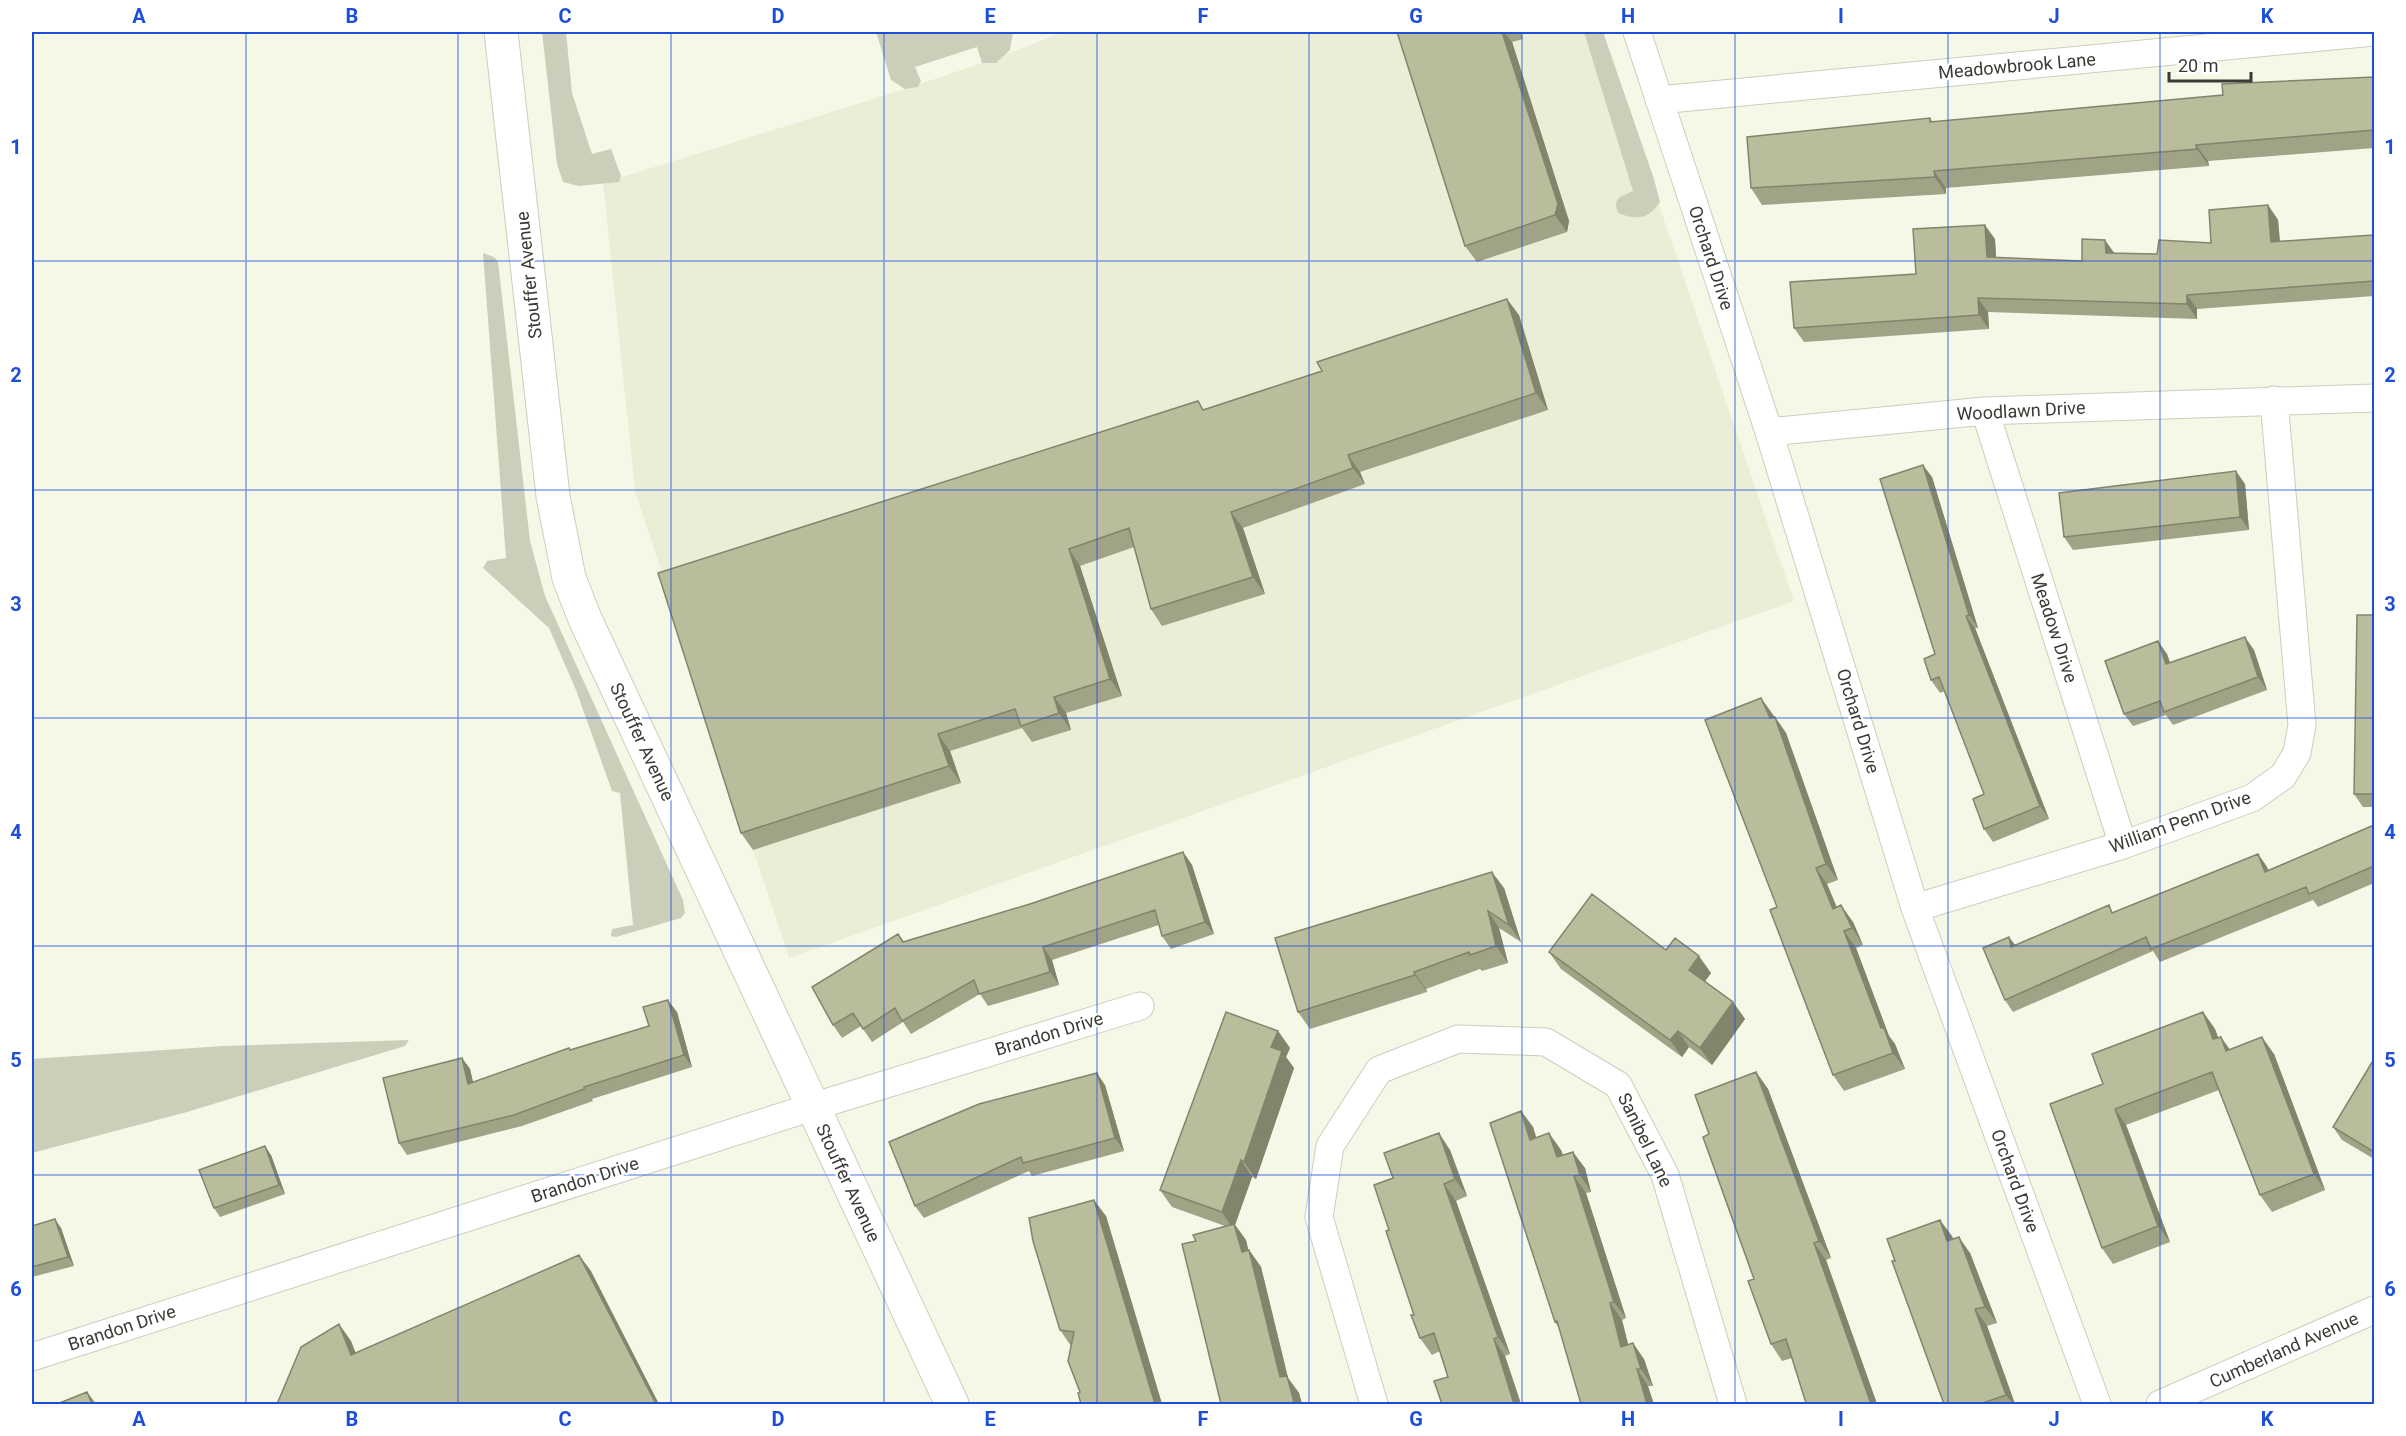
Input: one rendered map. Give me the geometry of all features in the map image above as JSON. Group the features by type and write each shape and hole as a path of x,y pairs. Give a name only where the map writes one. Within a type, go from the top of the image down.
{"street":[{"name":"Stouffer Avenue","path":"501,32 553,496 568,578 585,619 952,1404"},
{"name":"Orchard Drive","path":"1637,32 1769,432 1915,908 2097,1404"},
{"name":"Meadowbrook Lane","path":"1659,100 2374,32"},
{"name":"Woodlawn Drive","path":"1769,432 1985,411 2374,398"},
{"name":"William Penn Drive","path":"1915,908 2123,845 2252,798 2283,776 2297,753 2302,725 2274,400"},
{"name":"Meadow Drive","path":"1985,411 2123,845"},
{"name":"Brandon Drive","path":"32,1357 812,1107 1140,1006"},
{"name":"Sanibel Lane","path":"1374,1404 1319,1217 1330,1146 1379,1070 1458,1039 1546,1042 1618,1085 1665,1175 1733,1404"},
{"name":"Cumberland Avenue","path":"2160,1404 2374,1310"}],"shaded area":[{"path":"542,32 566,32 572,93 592,154 611,149 621,176 619,182 579,186 563,182 557,164"},
{"path":"876,32 1013,32 1010,50 996,63 982,63 977,47 915,67 921,81 918,87 905,89 891,80"},
{"path":"1064,32 1600,32 1794,601 789,958 635,491 603,183 905,89"},
{"path":"1584,32 1603,32 1654,179 1660,202 1651,212 1641,217 1630,217 1618,213 1616,208 1621,196 1633,191"},
{"path":"483,253 494,257 498,262 530,541 545,596 683,900 685,913 681,918 616,937 611,936 612,929 633,925 620,793 612,791 576,690 549,628 483,568 487,561 506,558"},
{"path":"409,1040 405,1046 187,1112 32,1153 32,1059 223,1046"}],"building":[{"path":"1397,32 1502,32 1558,204 1555,215 1465,246"},
{"path":"2374,77 2374,130 2196,145 2197,149 1934,171 1935,177 1751,188 1747,137 1930,118 1930,122 2223,95 2222,84"},
{"path":"2268,205 2271,242 2373,235 2374,281 2187,295 2187,304 1978,298 1979,315 1794,328 1790,282 1916,274 1913,229 1985,225 1987,257 2082,261 2082,239 2105,240 2106,253 2157,254 2159,240 2211,243 2209,210"},
{"path":"1507,299 1536,393 1348,455 1353,468 1231,512 1253,577 1151,609 1129,528 1069,549 1110,679 1054,697 1059,713 1021,726 1015,709 938,734 949,766 741,833 658,573 1198,401 1203,410 1322,371 1317,362"},
{"path":"1923,465 1969,615 1966,616 2040,806 1984,829 1973,799 1984,794 1939,677 1931,680 1924,659 1935,654 1880,479"},
{"path":"2236,471 2240,517 2064,537 2059,493"},
{"path":"2357,615 2374,615 2374,794 2354,794"},
{"path":"2245,637 2258,677 2164,712 2160,701 2124,714 2105,661 2158,641 2166,664"},
{"path":"1761,698 1770,718 1775,717 1826,864 1816,868 1833,909 1841,905 1852,928 1844,931 1881,1028 1884,1028 1893,1053 1833,1075 1770,910 1777,907 1705,720"},
{"path":"2374,825 2374,866 2309,894 2306,887 2151,949 2146,937 2005,1000 1983,948 2009,937 2011,947 2109,905 2112,913 2258,854 2265,872"},
{"path":"1183,852 1205,922 1162,936 1155,910 1043,947 1050,972 979,994 974,980 902,1021 895,1008 863,1029 853,1013 833,1025 812,987 898,934 903,942 1030,904"},
{"path":"1492,872 1509,925 1488,911 1496,946 1470,955 1469,952 1414,972 1415,975 1298,1012 1275,938"},
{"path":"1592,894 1666,950 1675,938 1699,956 1689,970 1733,1002 1700,1048 1678,1031 1670,1040 1549,952"},
{"path":"668,1000 684,1055 584,1087 584,1089 514,1115 399,1143 383,1078 462,1058 468,1084 569,1048 570,1050 649,1026 643,1007"},
{"path":"1226,1012 1278,1031 1271,1047 1282,1051 1244,1162 1241,1160 1222,1212 1160,1190"},
{"path":"2203,1012 2213,1039 2221,1037 2226,1051 2262,1037 2314,1174 2260,1195 2212,1072 2115,1109 2158,1226 2102,1248 2050,1104 2103,1084 2092,1054"},
{"path":"2374,1059 2374,1152 2333,1127"},
{"path":"1756,1072 1819,1241 1814,1243 1871,1404 1803,1404 1806,1403 1786,1339 1771,1344 1748,1281 1754,1279 1703,1137 1709,1134 1695,1095"},
{"path":"1097,1073 1115,1138 1023,1163 1021,1157 915,1206 889,1142 979,1104"},
{"path":"1521,1111 1530,1140 1549,1133 1557,1157 1573,1152 1580,1175 1574,1176 1614,1302 1610,1303 1621,1347 1633,1343 1641,1369 1637,1369 1647,1404 1581,1404 1557,1321 1555,1322 1490,1123"},
{"path":"1439,1133 1455,1179 1444,1184 1498,1337 1494,1339 1514,1404 1442,1404 1434,1381 1448,1377 1434,1333 1420,1338 1386,1231 1389,1230 1374,1185 1393,1178 1384,1153"},
{"path":"265,1146 279,1185 214,1208 199,1170"},
{"path":"1094,1200 1155,1404 1081,1404 1078,1393 1080,1392 1068,1361 1074,1332 1060,1330 1033,1241 1029,1218"},
{"path":"55,1219 68,1257 32,1267 32,1226"},
{"path":"1940,1220 1947,1241 1959,1237 1985,1307 1975,1309 2006,1395 1980,1404 1944,1404 1892,1261 1895,1261 1887,1239"},
{"path":"1234,1224 1242,1252 1249,1250 1280,1377 1287,1376 1294,1402 1221,1404 1182,1244 1196,1241 1193,1235"},
{"path":"579,1255 656,1404 277,1404 301,1347 339,1324 351,1355"},
{"path":"87,1392 92,1404 57,1404"}]}
